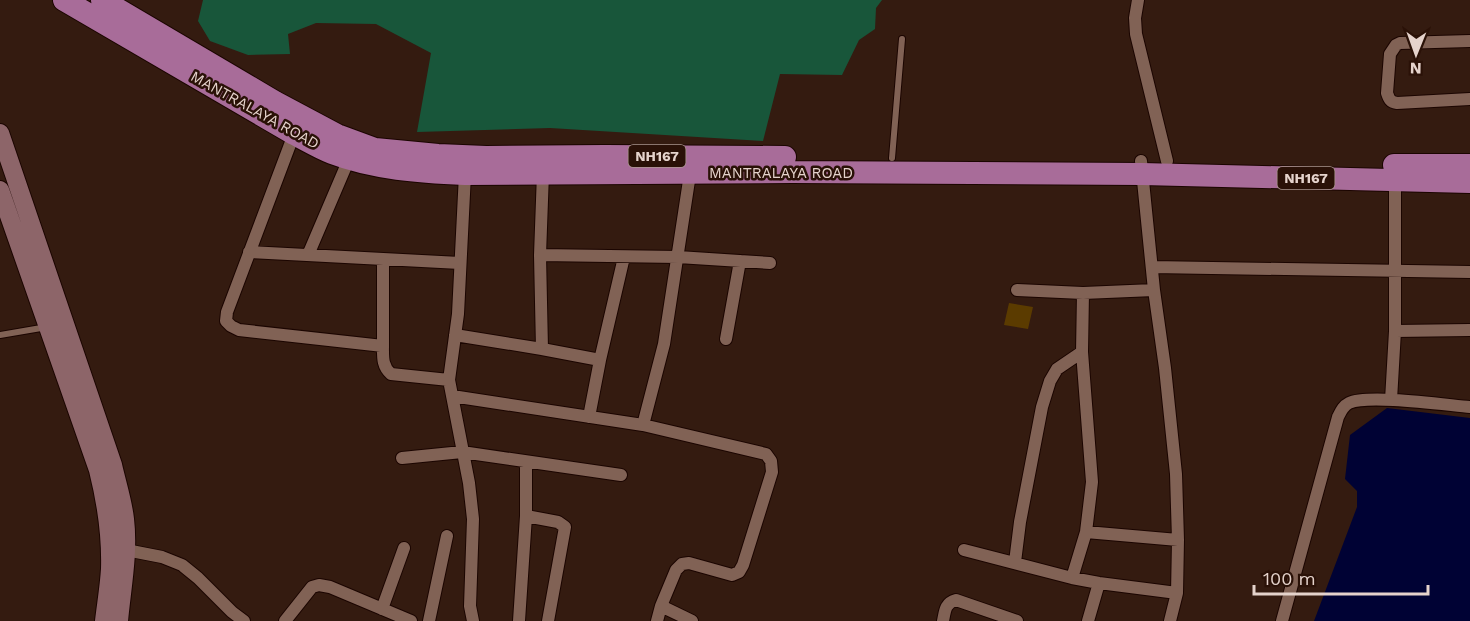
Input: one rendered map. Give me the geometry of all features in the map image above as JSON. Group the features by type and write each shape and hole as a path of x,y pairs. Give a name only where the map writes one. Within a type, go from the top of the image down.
{"highway":[{"name":"MANTRALAYA ROAD","path":"64,0 294,134 329,152 381,166 465,174 690,174 1142,167 1470,182"},
{"name":"NH167","path":"102,0 275,102 337,135 375,149 477,156 892,158 1142,167 1167,161 1251,165 1470,165"}],"main road":[{"path":"0,133 113,465 125,522 126,550 119,621"},
{"path":"0,190 98,470 109,529 110,569 104,621"}],"street":[{"path":"1137,0 1136,34 1167,161"},
{"path":"1470,40 1396,45 1390,54 1388,99 1396,103 1470,99"},
{"path":"294,134 227,312 226,321 239,330 383,346"},
{"path":"308,255 349,159"},
{"path":"1142,167 1176,474 1177,593 1170,621"},
{"path":"542,349 540,255 543,173"},
{"path":"465,174 458,314 449,380 469,483 473,519 470,606 473,621"},
{"path":"643,425 664,344 690,174"},
{"path":"1391,400 1395,331 1395,180"},
{"path":"249,252 460,263"},
{"path":"540,255 678,257 770,264"},
{"path":"589,417 624,257"},
{"path":"383,259 383,359 385,368 391,374 449,380"},
{"path":"726,339 740,261"},
{"path":"1152,267 1470,272"},
{"path":"1017,290 1083,293 1154,290"},
{"path":"1072,578 1086,532 1092,482 1082,352 1083,293"},
{"path":"1395,331 1470,330"},
{"path":"455,335 600,360"},
{"path":"1015,562 1020,522 1050,381 1057,369 1082,352"},
{"path":"452,396 643,425 766,454 771,461 772,472 739,572 732,575 690,563 682,564 676,570 657,621"},
{"path":"1282,621 1342,407 1350,402 1361,400 1391,400 1470,407"},
{"path":"402,458 462,452 621,475"},
{"path":"519,621 526,516 526,462"},
{"path":"526,516 558,522 565,527 548,621"},
{"path":"1086,532 1178,540"},
{"path":"429,621 447,536"},
{"path":"382,609 404,548"},
{"path":"126,550 162,557 182,565 244,621"},
{"path":"964,550 1072,578 1177,593"},
{"path":"1088,621 1099,583"},
{"path":"285,621 312,587 319,585 330,587 411,621"},
{"path":"943,621 946,607 950,602 956,600 1017,621"},
{"path":"661,606 692,621"}],"lane":[{"path":"892,158 902,39"},
{"path":"0,335 48,327"}],"green space":[{"path":"203,0 882,0 876,8 875,29 859,40 842,75 780,74 763,141 550,128 417,132 431,53 376,24 316,23 288,34 290,54 248,55 210,41 198,21"}],"shaded area":[{"path":"1387,408 1470,418 1470,621 1314,621 1357,507 1357,491 1345,479 1350,435"}],"building":[{"path":"1009,303 1033,307 1028,329 1004,325"}]}
